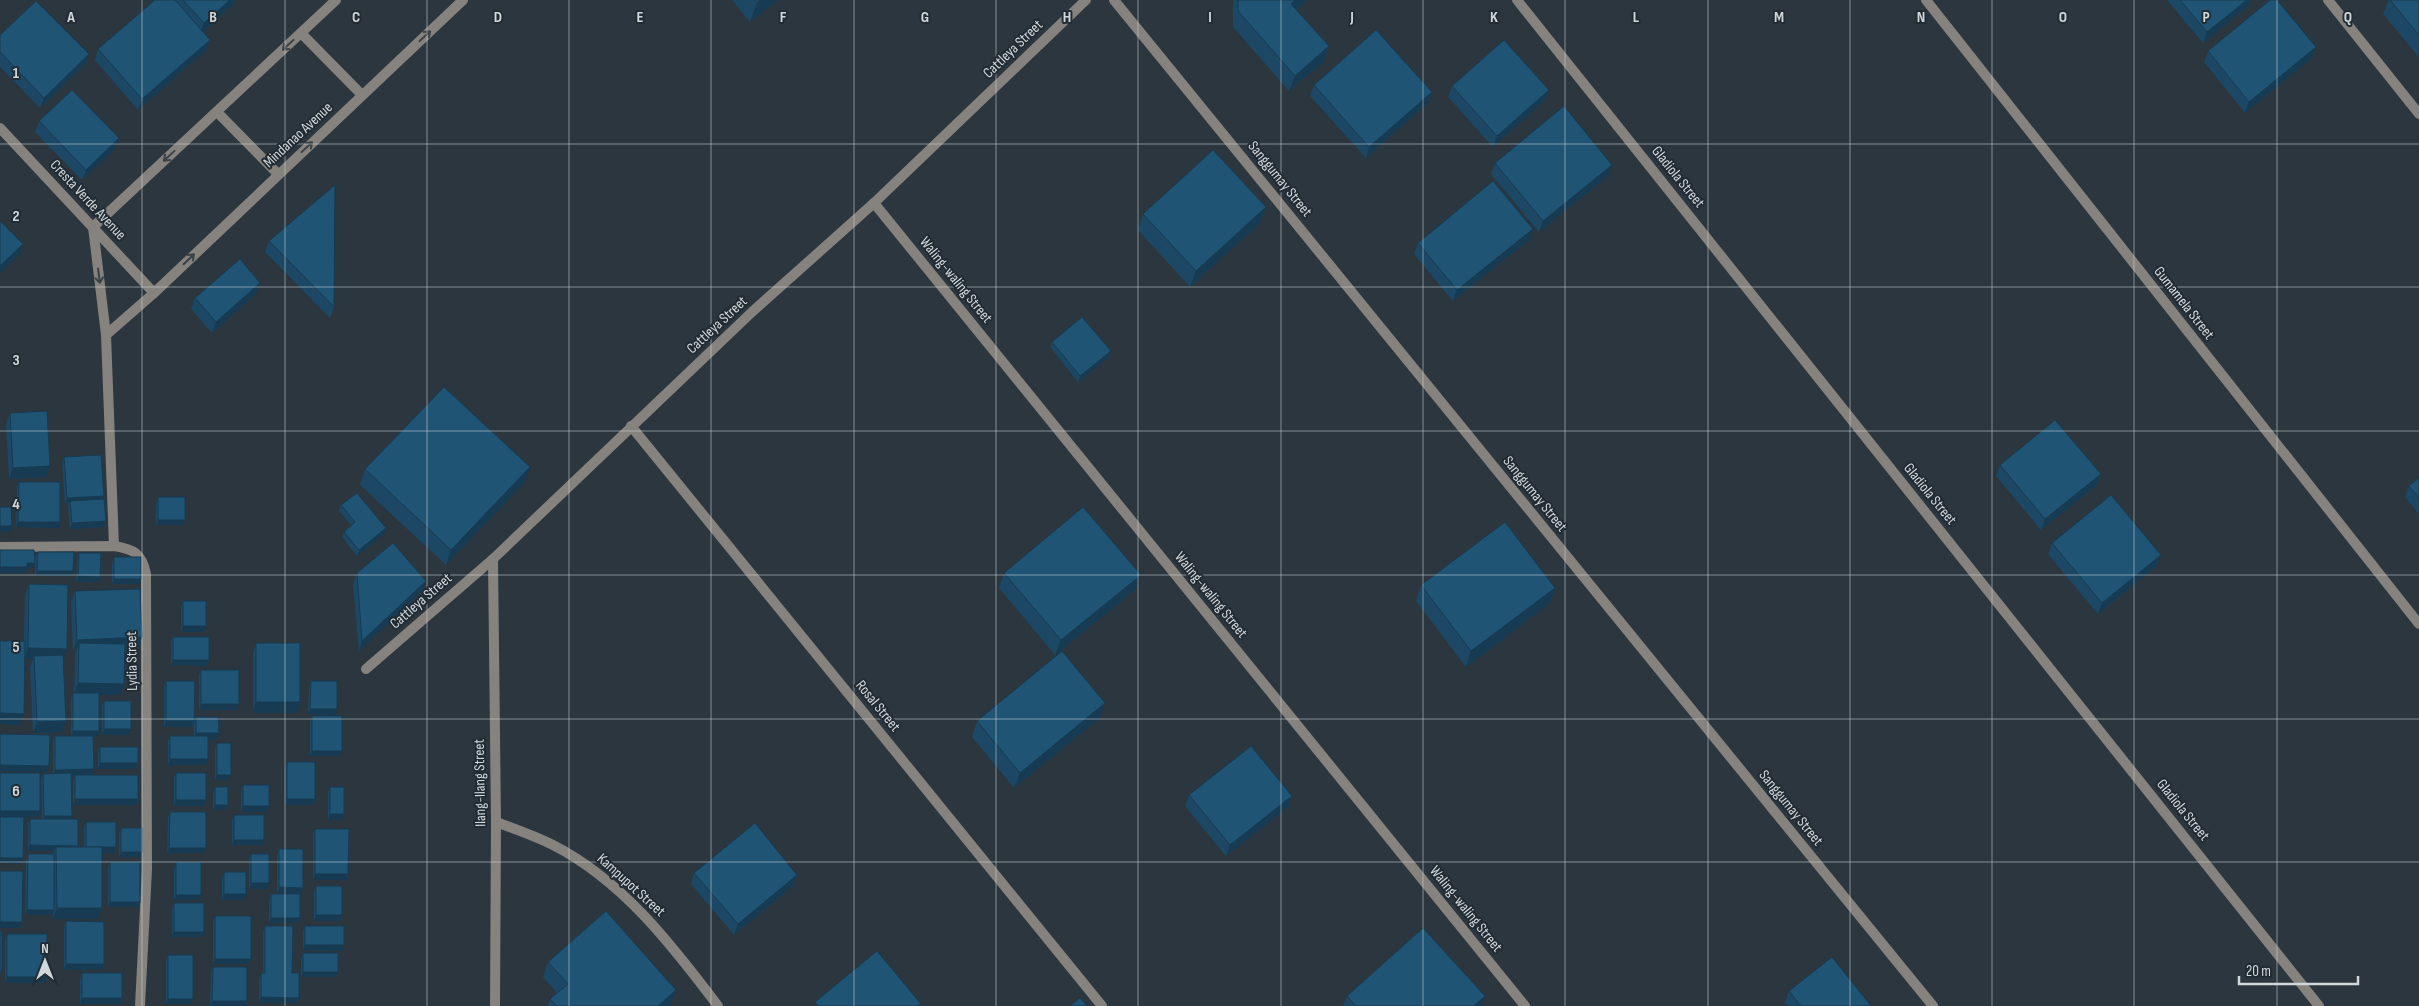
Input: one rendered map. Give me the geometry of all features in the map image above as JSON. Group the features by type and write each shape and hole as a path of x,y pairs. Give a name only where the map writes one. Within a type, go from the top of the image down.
{"street":[{"path":"0,547 114,546 106,335 93,227 336,0"},
{"name":"Mindanao Avenue","path":"154,292 463,0"},
{"name":"Cattleya Street","path":"366,669 493,559 752,312 874,203 1086,0"},
{"name":"Sanggumay Street","path":"1114,0 1933,1006"},
{"name":"Gladiola Street","path":"1517,0 2319,1006"},
{"name":"Gumamela Street","path":"1926,0 2419,624"},
{"path":"2328,0 2419,114"},
{"path":"301,33 362,95"},
{"path":"217,112 278,174"},
{"name":"Cresta Verde Avenue","path":"0,128 154,292"},
{"name":"Waling-waling Street","path":"874,203 1525,1006"},
{"path":"106,335 154,292"},
{"name":"Rosal Street","path":"632,426 1102,1006"},
{"name":"Lydia Street","path":"114,546 130,548 143,560 146,574 147,869 140,1006"},
{"name":"Ilang-Ilang Street","path":"493,559 496,822 495,1006"},
{"name":"Kampupot Street","path":"496,822 552,844 600,874 669,940 718,1006"}],"building":[{"path":"155,0 175,0 210,40 142,99 98,49"},
{"path":"183,0 230,0 204,23"},
{"path":"1238,0 1295,0 1291,4 1329,46 1295,76 1238,11"},
{"path":"2180,0 2247,0 2207,32"},
{"path":"2270,0 2277,0 2316,47 2249,102 2208,51"},
{"path":"2390,0 2419,0 2419,35"},
{"path":"36,1 89,54 44,98 0,52 0,35"},
{"path":"1376,30 1432,92 1369,147 1314,85"},
{"path":"1504,40 1549,90 1497,136 1452,86"},
{"path":"72,90 119,138 86,170 39,121"},
{"path":"1564,106 1612,165 1543,221 1495,163"},
{"path":"1213,150 1266,207 1196,271 1143,214"},
{"path":"1493,181 1533,229 1457,290 1418,243"},
{"path":"335,185 334,307 269,241"},
{"path":"0,221 23,244 0,266"},
{"path":"240,259 260,283 216,322 195,298"},
{"path":"1082,317 1111,351 1080,376 1052,342"},
{"path":"444,387 530,467 451,550 365,469"},
{"path":"47,411 50,466 13,468 10,413"},
{"path":"2055,420 2101,474 2045,519 2000,465"},
{"path":"101,455 104,496 67,498 64,457"},
{"path":"2419,478 2419,498 2409,486"},
{"path":"19,482 60,482 60,522 18,522"},
{"path":"357,493 386,528 359,550 344,532 355,522 341,505"},
{"path":"2111,495 2161,555 2102,603 2052,543"},
{"path":"158,497 185,497 185,520 158,520"},
{"path":"104,499 106,521 72,523 70,501"},
{"path":"0,507 11,507 12,526 0,526"},
{"path":"1083,507 1141,575 1061,640 1004,573"},
{"path":"1505,522 1555,588 1471,651 1421,585"},
{"path":"393,543 426,581 362,641 357,573"},
{"path":"0,550 34,550 35,563 27,563 27,567 0,567"},
{"path":"38,552 74,552 73,571 37,571"},
{"path":"79,553 101,553 100,577 78,576"},
{"path":"114,557 141,557 141,579 114,579"},
{"path":"29,584 68,585 67,649 28,648"},
{"path":"140,589 142,637 77,640 75,591"},
{"path":"183,601 206,601 206,626 183,626"},
{"path":"173,637 209,637 209,660 173,660"},
{"path":"0,641 25,641 24,714 0,713"},
{"path":"79,643 125,644 124,684 78,683"},
{"path":"256,643 300,643 300,702 256,702"},
{"path":"1062,651 1105,703 1020,773 977,721"},
{"path":"63,655 66,721 37,722 34,656"},
{"path":"201,670 239,670 239,704 201,704"},
{"path":"166,681 195,681 194,721 166,721"},
{"path":"311,681 337,681 337,709 310,709"},
{"path":"73,693 99,693 99,731 73,731"},
{"path":"104,701 131,701 131,729 104,729"},
{"path":"312,716 342,716 342,751 312,751"},
{"path":"196,717 218,717 219,733 196,733"},
{"path":"0,734 50,735 49,766 0,765"},
{"path":"55,736 93,736 94,769 55,770"},
{"path":"170,736 208,736 208,759 170,759"},
{"path":"217,743 231,743 231,775 217,775"},
{"path":"1251,746 1292,796 1230,845 1189,795"},
{"path":"100,747 138,747 138,763 100,763"},
{"path":"287,762 315,762 315,799 287,799"},
{"path":"0,773 40,773 40,811 0,811"},
{"path":"71,773 72,816 44,816 43,774"},
{"path":"176,773 206,773 206,800 176,800"},
{"path":"75,775 138,775 138,799 75,799"},
{"path":"243,785 269,785 269,806 243,806"},
{"path":"215,787 228,787 228,805 215,805"},
{"path":"330,787 344,787 344,814 330,814"},
{"path":"170,812 206,812 206,848 169,848"},
{"path":"234,815 264,815 264,840 234,840"},
{"path":"0,817 24,817 23,858 0,858"},
{"path":"30,819 78,819 78,846 30,845"},
{"path":"86,822 116,822 116,847 86,847"},
{"path":"755,823 797,875 738,924 694,873"},
{"path":"121,828 142,828 142,852 121,852"},
{"path":"315,829 349,829 348,874 315,874"},
{"path":"56,847 102,847 102,908 57,908"},
{"path":"279,849 303,849 303,888 279,887"},
{"path":"28,854 54,854 54,910 27,910"},
{"path":"251,854 269,854 269,883 251,883"},
{"path":"110,862 140,862 140,902 110,902"},
{"path":"176,862 201,862 201,895 176,895"},
{"path":"0,871 23,871 22,922 0,922"},
{"path":"224,872 246,872 246,894 224,894"},
{"path":"316,886 342,886 342,915 316,915"},
{"path":"271,894 300,894 300,918 271,918"},
{"path":"174,903 204,903 204,932 174,932"},
{"path":"606,911 676,990 658,1006 557,1006 550,999 568,984 548,962"},
{"path":"215,916 251,916 251,959 215,959"},
{"path":"66,921 104,922 104,964 66,964"},
{"path":"265,926 293,926 292,973 299,973 299,998 261,997 261,973 265,973"},
{"path":"305,926 344,926 344,945 305,945"},
{"path":"1423,928 1485,996 1474,1006 1356,1006 1347,996"},
{"path":"0,931 2,931 2,972 0,972"},
{"path":"7,934 47,934 46,977 7,977"},
{"path":"877,951 921,1004 918,1006 818,1006 815,1002"},
{"path":"303,953 338,953 338,972 303,972"},
{"path":"168,955 193,955 193,999 168,999"},
{"path":"1832,957 1871,1006 1801,1006 1789,991"},
{"path":"213,967 247,967 247,1001 212,1001"},
{"path":"82,973 122,973 122,998 82,998"},
{"path":"1080,998 1087,1006 1070,1006"}]}
